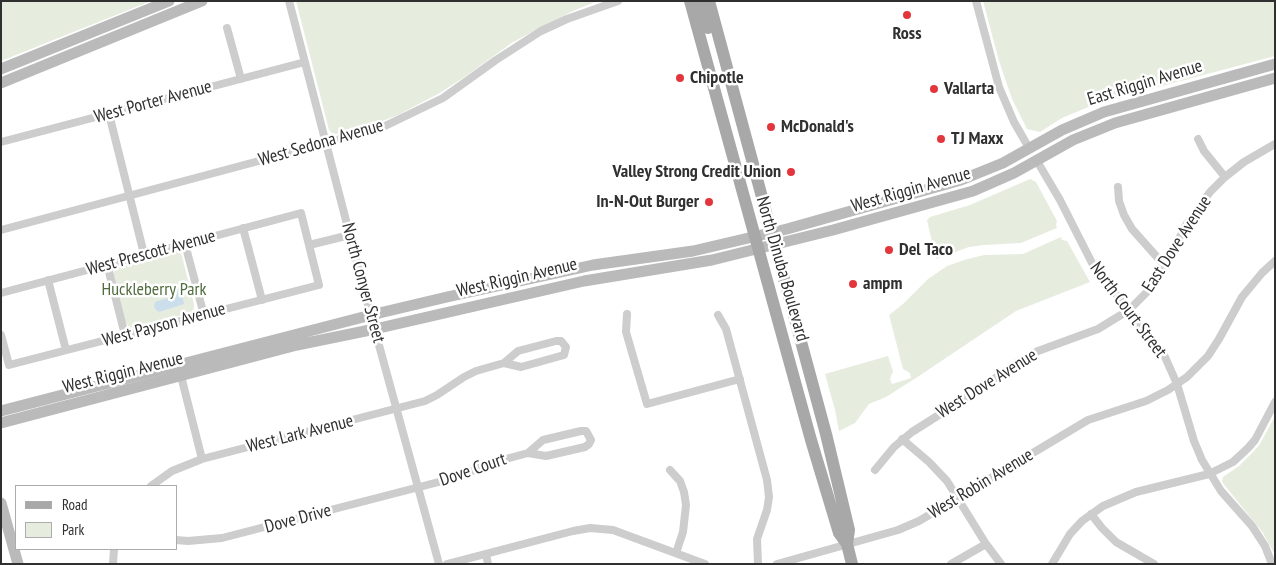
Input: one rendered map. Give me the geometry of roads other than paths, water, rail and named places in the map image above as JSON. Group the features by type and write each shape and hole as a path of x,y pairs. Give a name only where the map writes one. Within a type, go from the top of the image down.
{"main road":[{"path":"1,69 169,1"},
{"path":"147,24 154,15 188,1"},
{"path":"1,83 202,1"},
{"name":"North Dinuba Boulevard","path":"690,1 756,243 839,533 847,544 852,564"},
{"path":"700,1 709,32 722,52"},
{"name":"North Dinuba Boulevard","path":"710,1 722,52 826,434 849,530 847,544"},
{"name":"East Riggin Avenue","path":"1030,148 1083,120 1132,102 1275,64"},
{"name":"East Riggin Avenue","path":"1036,161 1073,140 1108,125 1275,78"},
{"path":"1036,161 1038,151 1132,102"},
{"path":"944,200 1020,164 1029,157 1031,153 1030,148"},
{"name":"West Riggin Avenue","path":"1,423 297,345 590,280 690,264 756,243 771,233 954,182 989,169 1030,148"},
{"name":"West Riggin Avenue","path":"1,411 371,315 555,272 608,262 756,243 774,246 944,200 994,183 1036,161"},
{"path":"490,302 508,292 549,281 555,272"},
{"path":"1,503 18,564"}],"street":[{"name":"North Conyer Street","path":"289,1 371,315 439,564"},
{"name":"West Sedona Avenue","path":"1,230 368,132 443,98 541,31 567,19 618,1"},
{"path":"976,1 999,87 1014,122 1030,148"},
{"path":"227,28 241,78"},
{"name":"West Porter Avenue","path":"1,142 305,62"},
{"path":"109,114 144,254"},
{"path":"1198,139 1204,151 1225,176"},
{"name":"East Dove Avenue","path":"1129,310 1152,287 1166,266 1195,211 1225,176 1244,162 1275,144"},
{"name":"North Court Street","path":"1036,161 1060,200 1087,256 1160,350 1177,384 1194,441 1210,474 1220,491 1252,526 1272,564"},
{"path":"1118,187 1119,201 1132,229 1166,266"},
{"name":"West Prescott Avenue","path":"1,293 301,213 309,245"},
{"path":"243,228 262,300"},
{"path":"309,245 350,235"},
{"path":"185,244 204,315"},
{"name":"West Payson Avenue","path":"1,335 9,365 319,285 309,245"},
{"name":"West Robin Avenue","path":"777,564 919,522 1088,420 1146,401 1177,384 1196,369 1208,356 1220,339 1242,297 1275,261"},
{"path":"107,264 125,335"},
{"path":"48,280 66,350"},
{"name":"West Dove Avenue","path":"875,470 902,439 1028,356 1098,329 1129,310"},
{"path":"627,314 626,332 647,404 740,379"},
{"path":"718,315 726,329 768,480 769,497 767,510 757,539 758,564"},
{"path":"556,341 561,341 566,347 564,354 521,367 504,363 518,351 556,341"},
{"name":"West Lark Avenue","path":"152,485 172,471 202,459 397,409 431,398 476,371 504,363"},
{"path":"181,376 202,459"},
{"path":"1052,564 1070,534 1091,514 1103,506 1125,496 1210,474 1226,466 1248,448 1260,431 1275,402"},
{"name":"Dove Court","path":"418,487 458,477 492,463 528,453 546,456 585,447 591,440 590,435 581,431 543,440 528,453"},
{"path":"902,439 939,472 1001,564"},
{"path":"670,470 680,481 686,505 683,532 676,553"},
{"name":"Dove Drive","path":"178,540 222,538 418,487"},
{"path":"1091,514 1116,542 1154,564"},
{"path":"447,564 590,528 614,530 705,564"},
{"path":"951,564 986,544"},
{"path":"113,564 114,550"},
{"path":"486,554 488,564"}],"water":[{"path":"178,286 181,289 184,304 159,312 155,309 155,302 171,296 171,290"}],"place":[{"name":"Ross","path":"907,15"},
{"name":"Chipotle","path":"680,78"},
{"name":"Vallarta","path":"934,89"},
{"name":"McDonald's","path":"771,127"},
{"name":"TJ Maxx","path":"941,139"},
{"name":"Valley Strong Credit Union","path":"791,172"},
{"name":"In-N-Out Burger","path":"709,202"},
{"name":"Del Taco","path":"889,250"},
{"name":"ampm","path":"853,284"}],"park label":[{"name":"Huckleberry Park","path":"154,290"}]}
